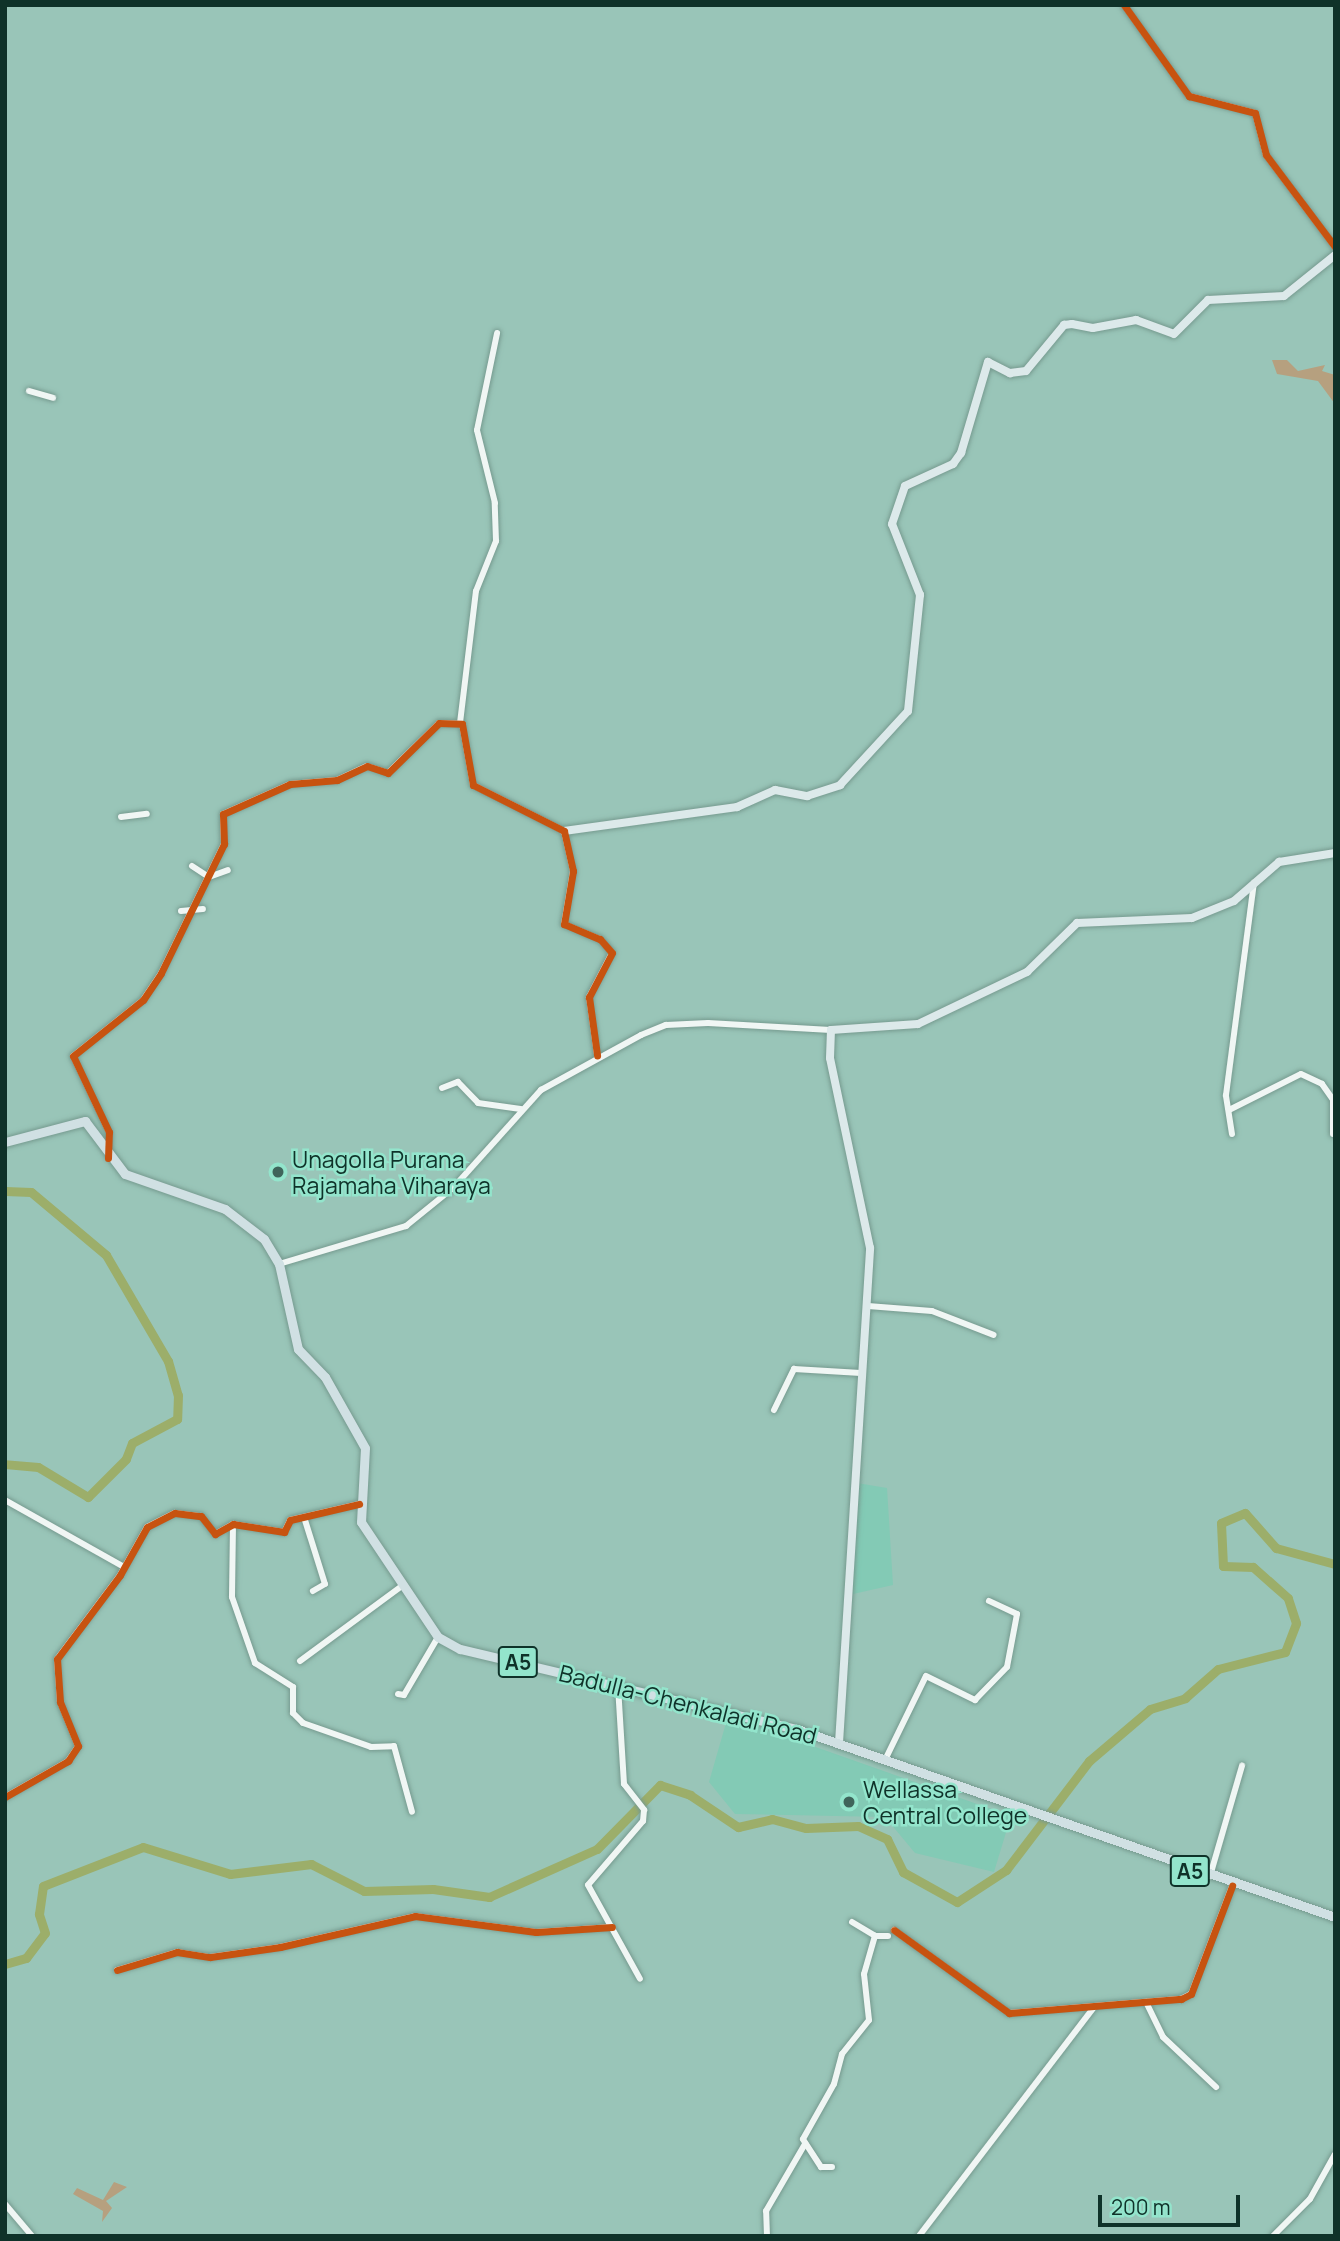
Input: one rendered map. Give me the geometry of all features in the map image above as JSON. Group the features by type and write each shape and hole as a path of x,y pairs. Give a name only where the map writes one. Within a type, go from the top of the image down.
{"highway":[{"path":"5,1142 85,1121 108,1158 137,1181 225,1209 267,1243 279,1264 298,1349 325,1377 365,1448 359,1504 361,1522 438,1637"},
{"name":"Badulla-Chenkaladi Road","path":"438,1637 460,1649 618,1686 839,1743 1210,1878 1335,1917"}],"main road":[{"path":"564,831 737,807 775,790 807,796 841,785 908,711 920,595 892,524 905,486 953,464 961,453 988,362 1010,373 1026,371 1063,326 1072,324 1136,320 1174,334 1208,300 1284,296 1335,255"},
{"path":"839,1743 861,1373 868,1306 867,1225 830,1058 831,1030 918,1024 1027,972 1077,923 1192,918 1234,901 1279,862 1335,853"}],"street":[{"path":"1124,5 1189,96 1255,113 1266,155 1335,247"},
{"path":"498,333 477,430 495,503 496,541 475,590 460,723 472,785 564,831 573,871 564,924 600,939 612,953 589,997 597,1055"},
{"path":"29,391 53,398"},
{"path":"108,1158 109,1132 73,1056 143,1000 209,877 226,835 223,814 290,784 337,780 368,766 388,773 439,723 460,723"},
{"path":"121,817 147,814"},
{"path":"192,866 209,877"},
{"path":"209,877 228,870"},
{"path":"1232,1134 1226,1095 1254,882"},
{"path":"181,911 203,909"},
{"path":"279,1264 406,1226 453,1188 521,1109 597,1055 677,1024 831,1030"},
{"path":"1230,1110 1301,1074 1322,1084 1333,1100 1333,1134"},
{"path":"442,1088 458,1082 478,1102 521,1109"},
{"path":"868,1306 932,1311 995,1335"},
{"path":"774,1410 794,1369 861,1373"},
{"path":"5,1500 124,1567"},
{"path":"5,1797 68,1761 78,1746 60,1702 57,1659 159,1518 201,1516 215,1534 233,1524 284,1532 290,1520 359,1504"},
{"path":"304,1517 326,1584 313,1591"},
{"path":"233,1524 232,1597 256,1663 293,1687 293,1713 303,1723 371,1747 394,1746 412,1812"},
{"path":"300,1661 403,1585"},
{"path":"885,1760 926,1676 975,1700 1007,1667 1017,1614 989,1601"},
{"path":"398,1695 404,1696 438,1637"},
{"path":"618,1686 624,1784 645,1810 643,1821 589,1881 640,1979"},
{"path":"1210,1878 1242,1766"},
{"path":"894,1930 1009,2013 1146,2002 1191,1994 1233,1886"},
{"path":"117,1970 177,1952 210,1957 280,1947 415,1916 536,1932 612,1927"},
{"path":"852,1922 875,1936 888,1937"},
{"path":"767,2236 766,2211 805,2144 842,2054 869,2020 864,1974 875,1936"},
{"path":"1146,2002 1163,2037 1216,2087"},
{"path":"919,2236 1094,2007"},
{"path":"805,2144 821,2167 832,2167"},
{"path":"1273,2236 1310,2199 1335,2154"},
{"path":"5,2204 32,2236"}],"shaded area":[{"path":"1272,360 1287,360 1298,371 1325,365 1322,371 1335,375 1335,404 1318,381 1277,374"},
{"path":"857,1483 887,1488 893,1585 853,1594 848,1547"},
{"name":"Wellassa Central College","path":"728,1716 1011,1816 994,1872 915,1853 885,1817 735,1814 709,1782"},
{"path":"114,2182 127,2187 106,2201 112,2208 102,2222 103,2211 73,2194 77,2188 103,2200"}],"waterway":[{"path":"5,1191 31,1192 106,1255 168,1361 178,1395 177,1419 132,1443 126,1459 88,1497 38,1467 5,1464"},
{"path":"5,1964 26,1958 45,1933 39,1914 43,1886 143,1847 230,1874 311,1864 364,1891 433,1889 489,1897 597,1849 660,1785 690,1795 738,1827 772,1819 806,1828 858,1826 887,1839 903,1872 957,1902 1006,1870 1089,1761 1150,1709 1185,1698 1218,1669 1285,1652 1296,1623 1288,1598 1253,1567 1223,1566 1221,1523 1245,1513 1276,1548 1335,1564"}],"cycle path":[{"path":"1124,5 1189,96 1255,113 1266,155 1335,247"},
{"path":"108,1158 109,1132 73,1056 143,1000 161,973 224,844 223,814 290,784 337,780 367,766 388,773 439,723 462,724 473,785 564,831 573,871 564,924 600,939 612,953 589,997 597,1055"},
{"path":"5,1797 68,1761 78,1746 60,1702 57,1659 120,1575 147,1527 175,1513 201,1516 215,1534 233,1524 284,1532 290,1520 359,1504"},
{"path":"894,1930 1009,2013 1181,1999 1191,1994 1232,1886"},
{"path":"117,1970 177,1952 210,1957 280,1947 415,1916 536,1932 612,1927"}],"place":[{"name":"Unagolla Purana Rajamaha Viharaya","path":"278,1172"},
{"name":"Wellassa Central College","path":"849,1802"}]}
